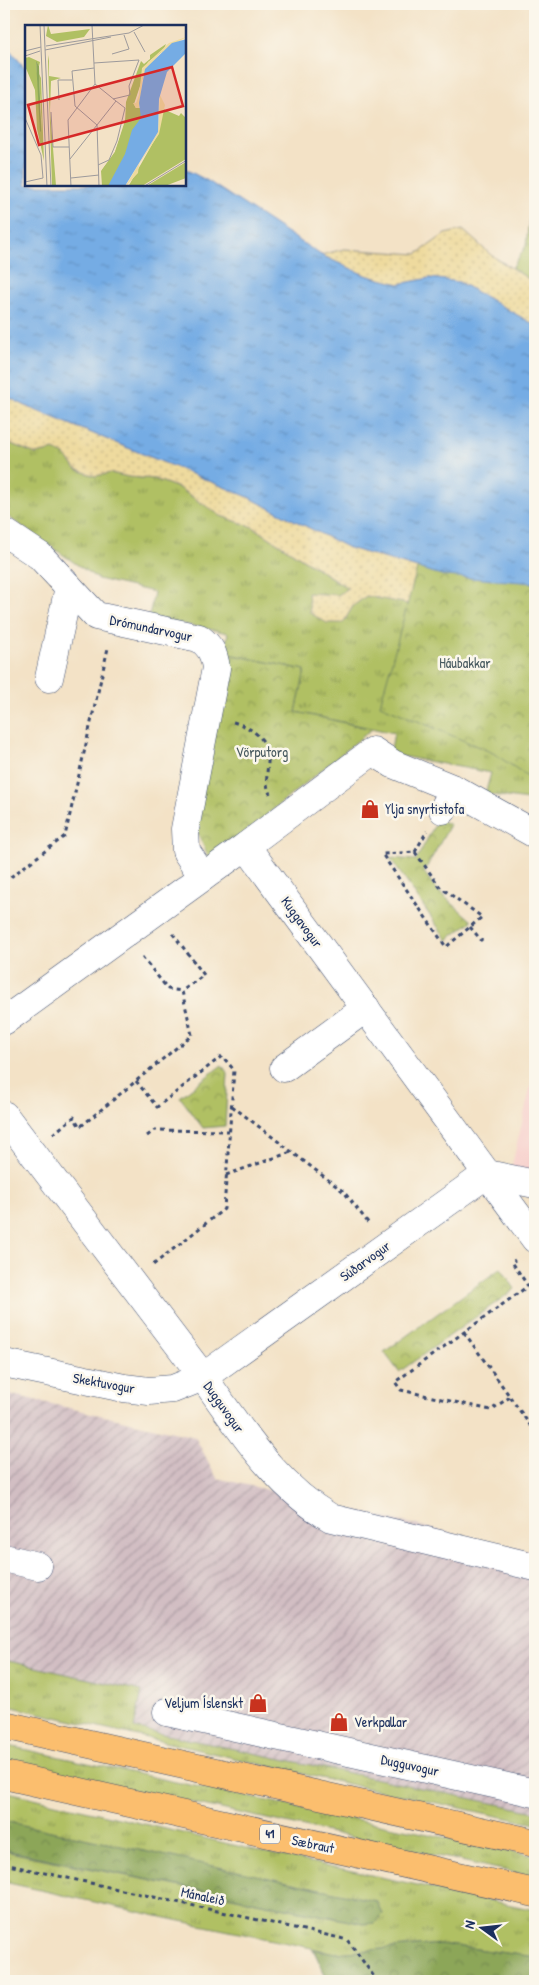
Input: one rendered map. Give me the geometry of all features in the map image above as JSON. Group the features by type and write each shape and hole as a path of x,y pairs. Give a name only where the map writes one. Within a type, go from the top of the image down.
{"highway":[{"path":"4,1725 535,1842"},
{"name":"Sæbraut","path":"4,1775 535,1893"}],"street":[{"name":"Drómundarvogur","path":"4,532 40,556 96,616 199,638 209,646 214,655 216,668 185,829 186,851 203,877"},
{"path":"49,678 69,587"},
{"path":"4,1022 286,817 373,751 448,800 535,834"},
{"name":"Kuggavogur","path":"246,846 535,1239"},
{"path":"284,1068 366,1008"},
{"name":"Dugguvogur","path":"4,1115 203,1377 253,1448 307,1503 331,1518 535,1567"},
{"path":"487,1174 535,1184"},
{"name":"Súðarvogur","path":"203,1377 487,1174"},
{"name":"Skektuvogur","path":"4,1363 124,1388 149,1390 173,1389 203,1377"},
{"path":"4,1558 38,1566"},
{"name":"Dugguvogur","path":"166,1712 535,1793"}],"path":[{"path":"4,882 65,836 114,620"},
{"path":"207,715 240,724 258,736 266,745 268,754 267,785 269,792 286,817"},
{"path":"415,852 440,887 482,917 470,926 446,947 382,854 415,852"},
{"path":"470,926 482,941"},
{"path":"149,951 141,957 168,989 182,991 204,975 172,933"},
{"path":"50,1136 74,1117 80,1127 192,1034 182,991"},
{"path":"136,1081 156,1107 222,1056 234,1070 224,1209 148,1269"},
{"path":"231,1105 344,1192 387,1246"},
{"path":"147,1136 155,1130 229,1131"},
{"path":"226,1175 292,1152"},
{"path":"510,1397 492,1410 401,1390 395,1382 528,1286 512,1262"},
{"path":"464,1332 530,1425 535,1422"},
{"name":"Mánaleið","path":"4,1864 347,1940 377,1981"}],"shaded area":[{"path":"535,1068 535,1175 511,1169"},
{"path":"4,1393 195,1437 217,1478 535,1553 535,1812 134,1728 142,1691 4,1660"}],"green space":[{"path":"535,213 535,283 512,268 526,246 529,220"},
{"name":"Háubakkar","path":"535,437 535,781 493,753 380,705 424,543"},
{"path":"4,441 36,454 54,450 65,455 76,469 95,476 111,473 129,477 155,479 179,488 221,516 253,527 349,589 338,595 343,623 353,606 366,596 430,608 535,607 535,801 485,794 491,773 390,754 394,733 296,712 305,670 224,653 228,633 149,617 154,592 98,579 4,514"},
{"name":"Vörputorg","path":"228,654 305,670 296,712 372,729 210,861 198,834 197,819"},
{"path":"438,819 450,825 424,872 436,889 472,921 447,940 390,858 416,860"},
{"path":"222,1065 228,1074 225,1126 203,1128 180,1097"},
{"path":"501,1268 515,1289 399,1372 384,1352"},
{"path":"4,1660 142,1691 134,1728 535,1812 535,1824 325,1779 4,1705"},
{"path":"4,1745 535,1856 535,1877 4,1762"},
{"path":"4,1791 263,1852 535,1910 535,1957 440,1944 336,1953 4,1882 4,1851 364,1924 383,1914 376,1901 4,1821"},
{"path":"4,1821 376,1901 383,1914 375,1923 364,1924 4,1850"},
{"path":"440,1944 535,1957 535,1981 328,1981 313,1949 336,1953"}],"sand":[{"path":"463,230 491,255 535,283 535,325 459,282 430,278 399,284 365,275 321,255 344,249 417,254 445,234"},
{"path":"4,395 30,408 246,496 349,548 445,576 430,608 366,596 353,606 343,623 327,623 310,613 308,593 338,595 348,588 253,527 221,516 179,488 155,479 129,477 111,473 95,476 76,469 65,455 54,450 36,454 4,441"}],"water":[{"path":"4,43 25,68 25,186 186,186 186,170 208,181 321,255 365,275 399,284 430,278 459,282 535,325 535,583 445,576 349,548 246,496 30,408 4,395"}],"place":[{"name":"Ylja snyrtistofa","path":"370,809"},
{"name":"Veljum Íslenskt","path":"258,1703"},
{"name":"Verkpallar","path":"339,1722"}]}
